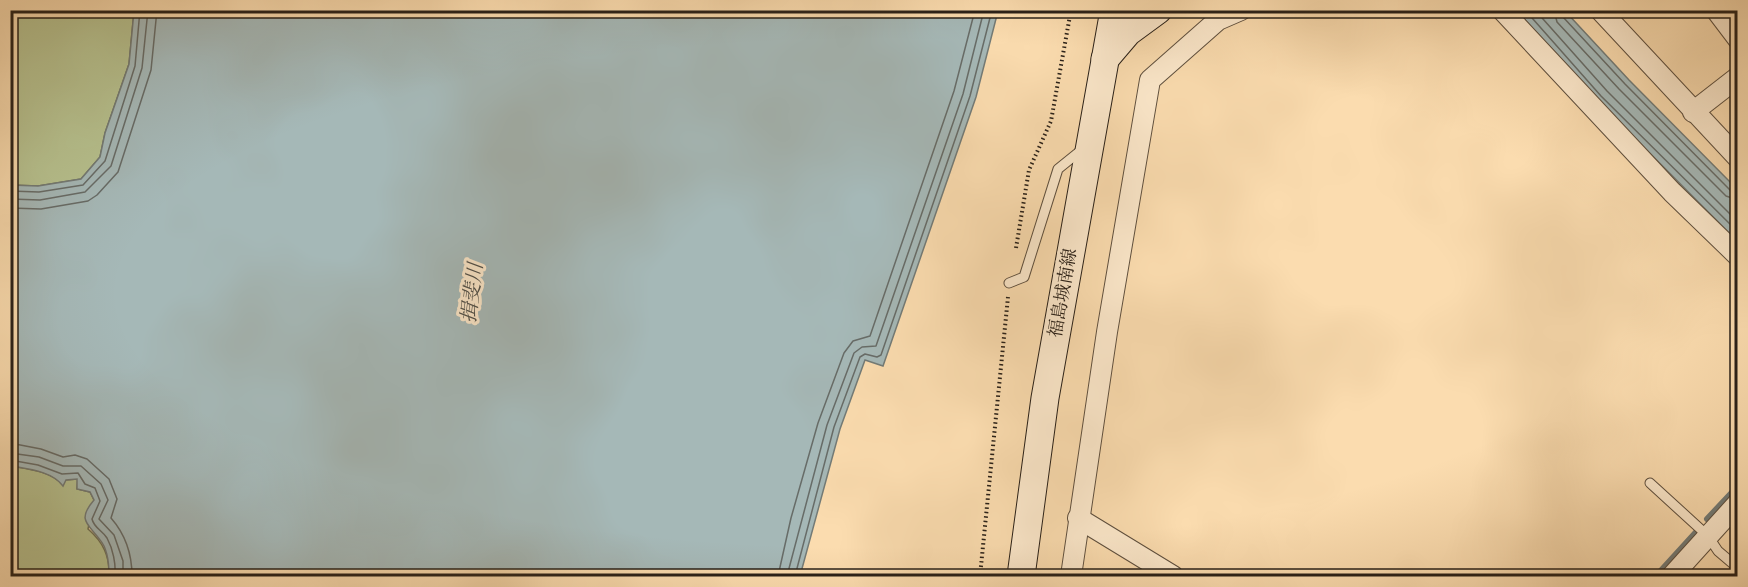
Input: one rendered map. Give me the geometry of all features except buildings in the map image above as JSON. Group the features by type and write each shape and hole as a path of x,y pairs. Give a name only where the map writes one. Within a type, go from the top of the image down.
{"main road":[{"name":"福島城南線","path":"1021,576 1045,398 1102,63 1114,10"},
{"path":"1102,63 1128,32 1158,10"}],"street":[{"path":"1071,576 1078,518 1150,80 1218,20 1241,10"},
{"path":"1502,10 1672,192 1737,256"},
{"path":"1600,10 1737,158"},
{"path":"1716,10 1737,39"},
{"path":"1694,112 1737,77"},
{"path":"1672,576 1737,503"},
{"path":"1078,518 1173,576"}],"lane":[{"path":"1009,283 1024,277 1058,170 1089,143"},
{"path":"1650,483 1708,536 1718,551 1737,568"}],"green space":[{"path":"10,11 134,11 129,64 105,133 100,157 81,179 38,186 11,185"},
{"path":"10,466 46,474 63,485 65,480 78,479 77,489 90,492 94,500 88,529 98,539 104,550 109,576 11,576"}],"water":[{"name":"揖斐川","path":"134,11 998,11 976,97 883,366 865,360 840,429 800,576 109,576 105,548 85,518 94,500 90,492 77,489 77,479 66,480 63,486 46,474 11,466 10,185 38,186 81,179 100,157 105,133 129,64"},
{"path":"1517,11 1565,11 1629,80 1737,189 1737,241 1597,100"}],"waterway":[{"path":"1707,519 1738,486"},
{"path":"1656,576 1697,531"}]}
